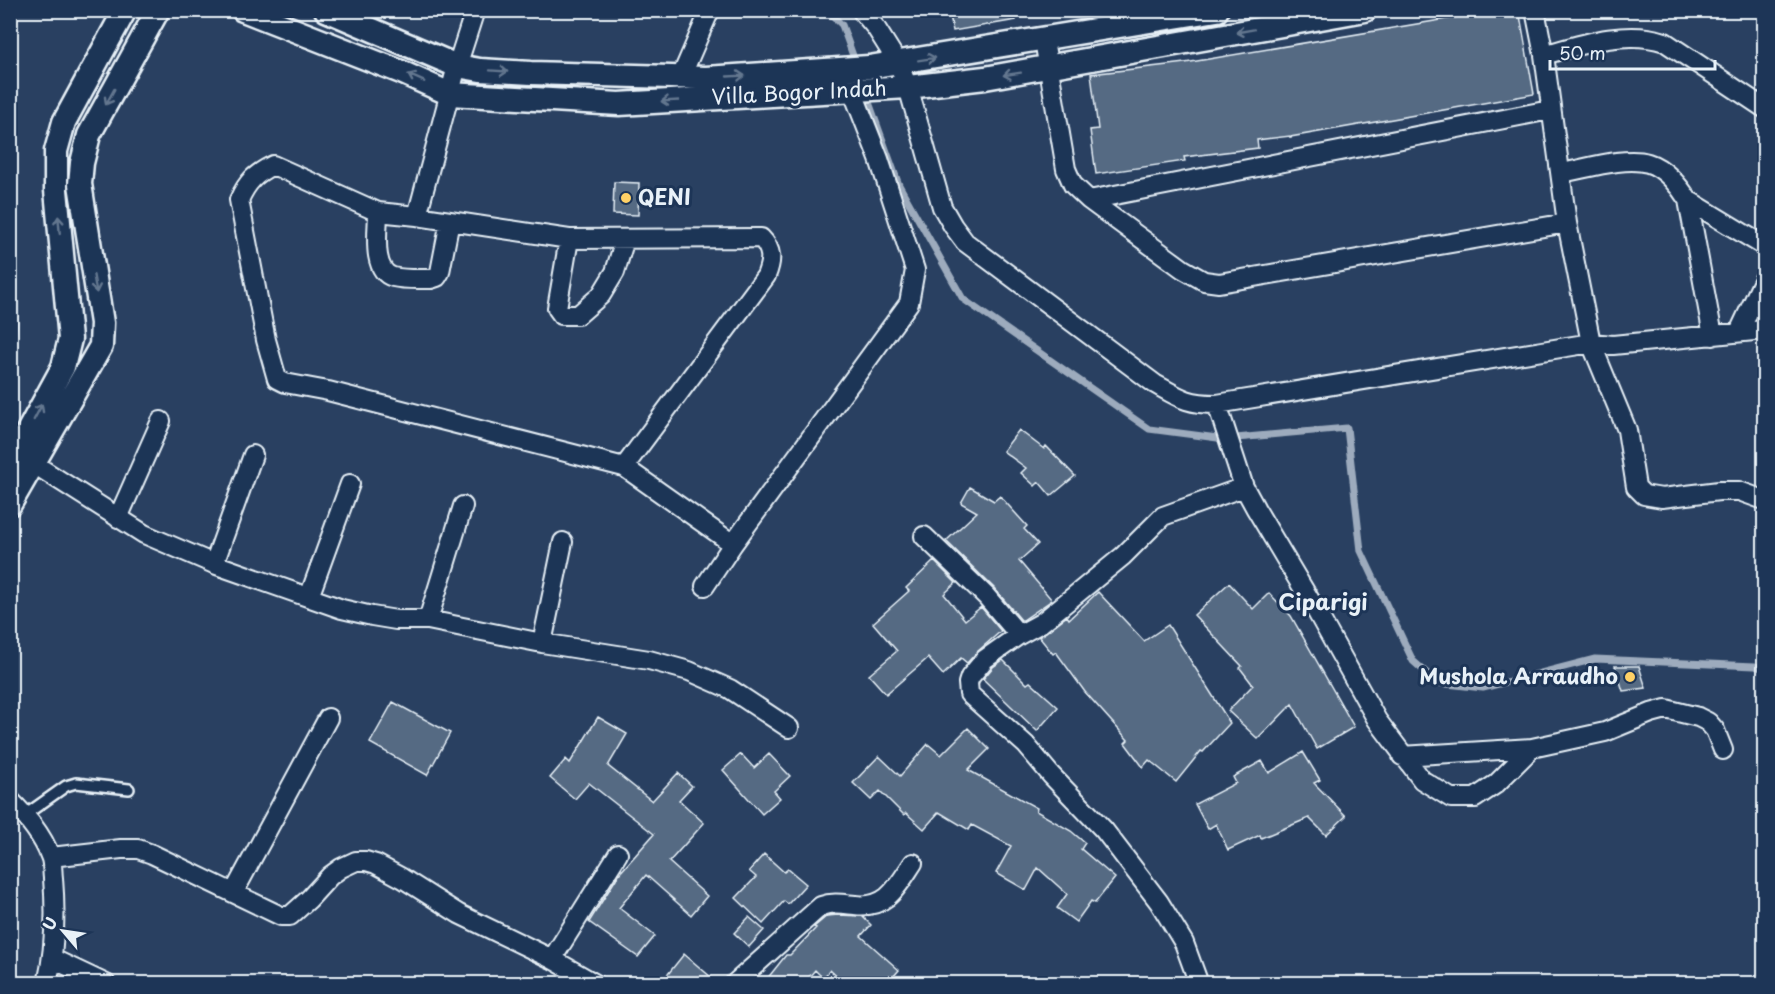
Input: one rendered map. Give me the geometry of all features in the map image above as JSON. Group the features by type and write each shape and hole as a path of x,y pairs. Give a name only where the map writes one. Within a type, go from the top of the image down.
{"street":[{"path":"10,504 21,460 63,367 69,339 56,190 56,151 64,122 125,10"},
{"path":"21,460 101,346 102,323 80,184 82,163 89,135 158,10"},
{"name":"Villa Bogor Indah","path":"243,10 450,94 619,104 861,84 908,87 1050,68 1241,31 1365,10"},
{"name":"Villa Bogor Indah","path":"326,10 457,66 480,70 531,74 706,78 833,69 861,84"},
{"path":"417,216 457,66 475,10"},
{"path":"681,77 710,10"},
{"path":"861,10 876,28 898,63 908,87 942,207 952,226 965,242 1155,384 1188,402 1217,404 1591,343 1613,345 1764,330"},
{"name":"Villa Bogor Indah","path":"861,84 898,63 1217,10"},
{"path":"1535,10 1544,55 1567,223 1591,343 1627,430 1636,487 1644,495 1662,498 1719,491 1739,491 1764,500"},
{"path":"1544,55 1578,45 1624,37 1648,36 1665,42 1764,108"},
{"path":"1044,40 1066,169 1073,185 1089,200 1204,282 1219,283 1567,223"},
{"path":"705,585 909,303 915,270 879,159 861,84"},
{"path":"1089,200 1550,110"},
{"path":"1561,173 1633,160 1650,163 1677,184 1688,200 1713,336"},
{"path":"624,467 766,276 772,262 770,251 761,238 569,239 378,212 273,165 257,173 246,185 239,200 266,340 273,370 278,379 285,383 340,393 624,467 733,544"},
{"path":"1688,200 1764,246"},
{"path":"378,212 378,258 384,270 392,277 431,279 437,277 450,221"},
{"path":"569,239 557,308 562,315 578,315 601,295 615,272 625,239"},
{"path":"1739,332 1764,279"},
{"path":"1217,404 1244,487 1377,720 1422,780 1451,798 1475,798 1496,784 1532,748"},
{"path":"118,518 161,421"},
{"path":"214,564 253,455"},
{"path":"21,460 144,534 214,564 342,609 396,620 428,620 542,643 649,660 689,671 730,688 789,728"},
{"path":"309,597 350,484"},
{"path":"1199,984 1184,943 1159,902 1104,830 1051,775 1026,745 969,694 968,684 970,677 985,658 1041,623 1123,556 1163,516 1244,487"},
{"path":"428,620 463,506"},
{"path":"924,536 986,596 1019,635"},
{"path":"542,643 563,542"},
{"path":"1402,756 1532,748 1605,732 1666,709 1708,722 1715,730 1723,750"},
{"path":"234,892 328,718"},
{"path":"10,800 25,815 42,839 51,857 55,898 53,959 47,984"},
{"path":"51,857 138,849 281,916 290,916 336,872 356,861 366,861 402,878 459,914 552,959 596,984"},
{"path":"552,959 618,854"},
{"path":"734,984 821,906 831,903 868,907 876,905 887,898 913,863"},
{"path":"53,959 106,984"}],"lane":[{"path":"25,815 59,790 76,783 129,789"}],"water":[{"path":"10,233 18,313 15,344 11,358"}],"building":[{"path":"949,10 1016,10 1016,20 953,31"},
{"path":"1500,10 1519,10 1534,94 1290,137 1257,140 1258,148 1184,157 1185,161 1096,174 1090,130 1098,129 1091,74 1185,63"},
{"name":"QENI","path":"614,182 639,183 638,215 613,214"},
{"path":"1019,430 1044,449 1046,446 1075,476 1051,496 1039,482 1035,486 1021,473 1026,468 1003,451"},
{"path":"970,487 994,501 1000,496 1027,526 1024,529 1038,544 1019,561 1052,600 1023,620 946,541 977,512 961,503"},
{"path":"934,561 956,583 944,594 965,620 981,607 1001,631 967,663 961,658 943,675 928,658 886,694 869,675 897,651 873,623 909,591 906,588"},
{"path":"1229,583 1253,609 1269,593 1291,616 1354,727 1317,749 1292,704 1258,739 1228,711 1253,685 1240,668 1242,666 1194,615"},
{"path":"1098,592 1144,641 1168,625 1230,723 1203,752 1201,751 1176,782 1149,760 1143,767 1125,743 1128,740 1085,692 1056,652 1053,654 1039,637 1067,616 1069,619"},
{"path":"1003,660 1027,684 1030,682 1058,707 1037,731 983,679 993,667"},
{"name":"Mushola Arraudho","path":"1615,666 1639,666 1646,688 1623,691"},
{"path":"393,702 450,733 427,775 370,743"},
{"path":"598,717 627,734 608,766 652,801 678,773 692,786 679,800 704,823 669,862 707,896 691,915 646,875 619,908 655,936 638,957 589,922 619,874 654,834 589,783 575,799 550,778 566,759 570,763"},
{"path":"968,728 989,749 968,770 1037,808 1036,811 1071,831 1085,843 1081,849 1115,878 1095,903 1091,901 1076,922 1057,908 1067,894 1038,868 1026,890 996,873 1011,846 972,825 969,830 939,812 924,829 906,813 904,815 880,791 871,800 853,783 879,756 900,776 928,744 941,755"},
{"path":"1303,752 1320,780 1314,783 1346,816 1326,835 1309,818 1261,838 1260,835 1228,850 1216,824 1208,829 1195,804 1236,783 1233,777 1262,761 1269,773"},
{"path":"741,754 754,768 769,754 790,776 774,791 780,798 762,814 723,770"},
{"path":"764,854 784,872 788,869 806,884 788,904 784,901 763,924 736,898 756,877 749,871"},
{"path":"827,916 862,916 871,925 861,936 899,970 887,984 845,984 830,970 823,978 815,970 803,984 763,984 786,955 790,955 816,928 814,927"},
{"path":"749,917 764,930 749,947 734,933"},
{"path":"684,954 719,984 660,984"}],"waterway":[{"path":"827,10 842,25 856,64"},
{"path":"866,94 899,185 963,299 1149,429 1225,439 1347,428 1361,551 1413,661 1438,683 1483,688 1595,659 1755,666 1764,669"}],"place":[{"name":"QENI","path":"626,198"},
{"name":"Mushola Arraudho","path":"1630,677"}],"district":[{"name":"Ciparigi","path":"1323,602"}]}
